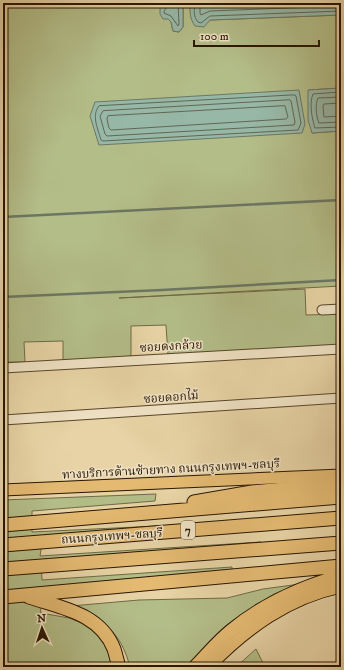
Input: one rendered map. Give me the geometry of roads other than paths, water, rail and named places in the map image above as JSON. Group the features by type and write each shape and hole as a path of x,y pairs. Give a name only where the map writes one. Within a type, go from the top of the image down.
{"highway":[{"path":"127,515 245,493 341,484"},
{"path":"3,525 341,497"},
{"path":"302,500 341,505"},
{"name":"ถนนกรุงเทพฯ-ชลบุรี","path":"3,545 341,518"},
{"name":"ถนนกรุงเทพฯ-ชลบุรี","path":"3,569 341,543"},
{"path":"3,597 341,566"},
{"path":"195,667 231,631 258,611 284,596 305,587 341,576"},
{"path":"21,596 56,605 84,615 98,626 108,638 114,648 119,667"}],"main road":[{"name":"ทางบริการด้านซ้ายทาง ถนนกรุงเทพฯ-ชลบุรี","path":"3,490 341,475"},
{"path":"208,667 238,638 263,620 308,596 341,587"}],"street":[{"path":"322,310 341,309"},
{"name":"ซอยดงกล้วย","path":"3,368 341,349"},
{"name":"ซอยดอกไม้","path":"3,420 341,398"}],"water":[{"path":"166,3 181,3 183,8 183,27 179,32 173,31 171,22 168,19 163,19 160,14 160,6"},
{"path":"191,3 341,3 341,15 210,20 204,27 195,26 193,23 190,15"},
{"path":"341,88 341,131 312,133 308,120 308,90"},
{"path":"299,90 305,124 302,133 99,145 90,116 95,102"}],"waterway":[{"path":"3,217 341,200"},
{"path":"3,297 341,280"}]}
